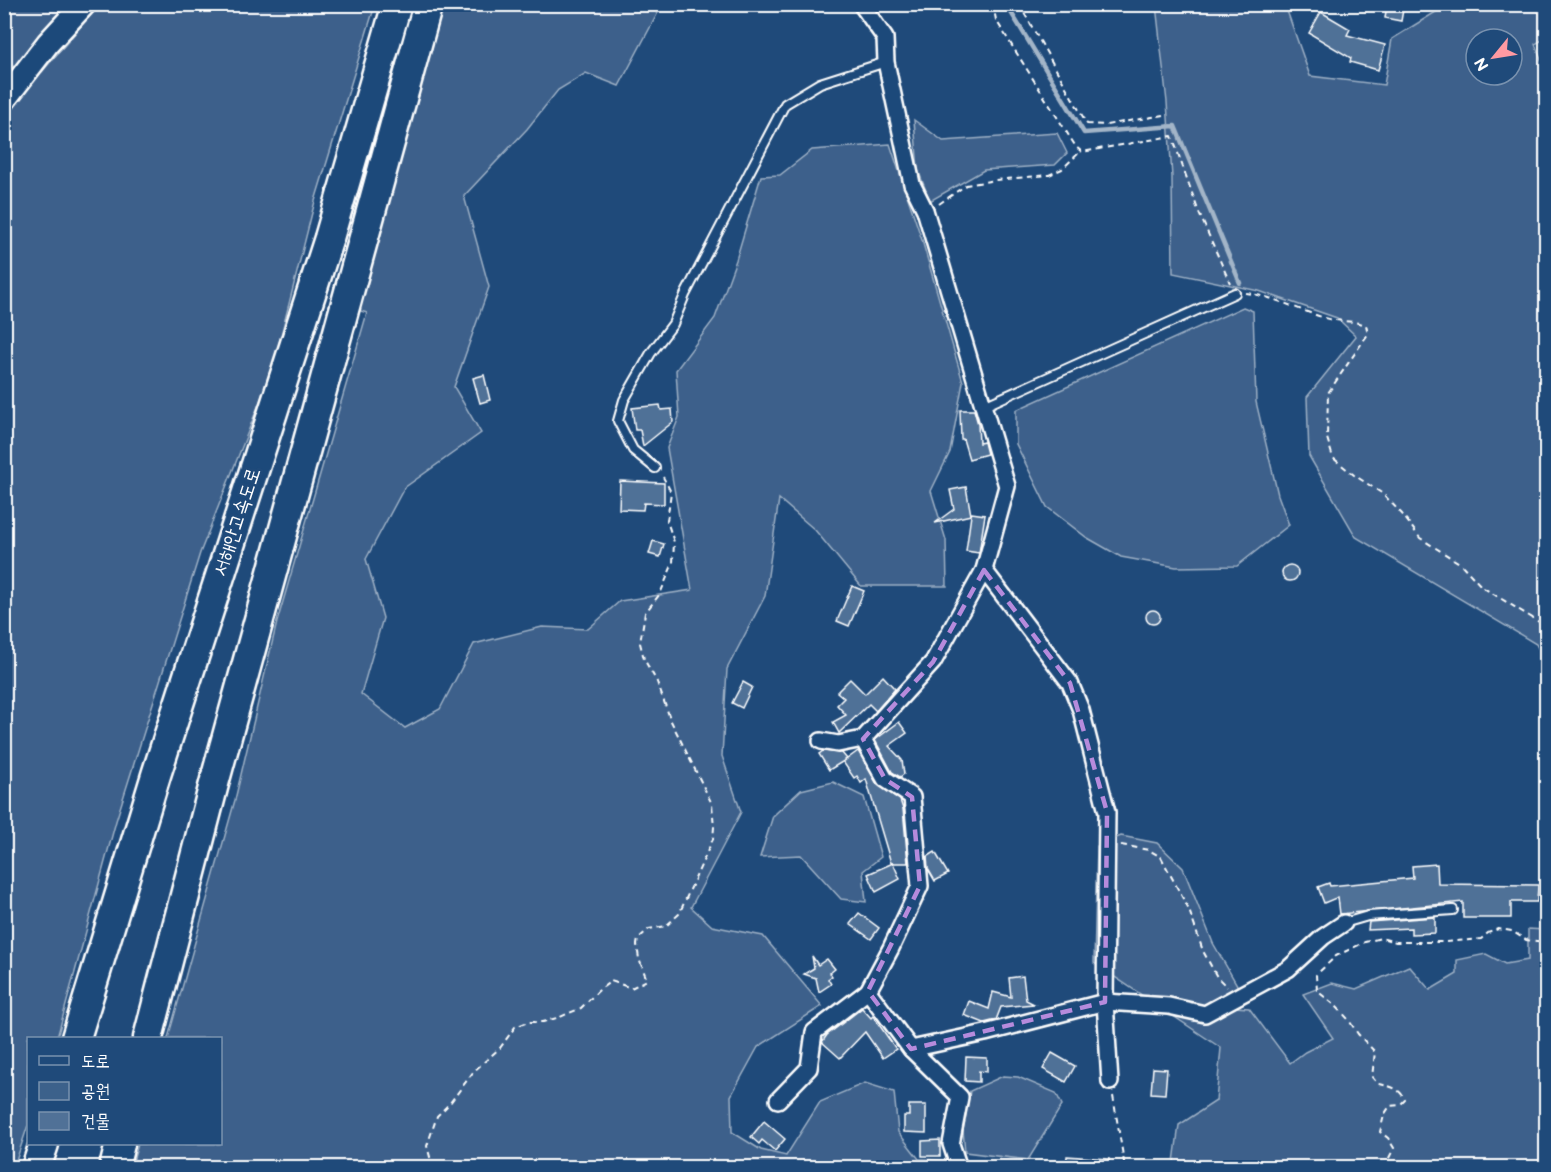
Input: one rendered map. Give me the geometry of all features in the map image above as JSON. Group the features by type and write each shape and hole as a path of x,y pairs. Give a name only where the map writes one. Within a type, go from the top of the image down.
{"highway":[{"name":"서해안고속도로","path":"76,1037 156,775 329,238 397,4"},
{"path":"147,1037 221,757 428,4"},
{"path":"36,1167 43,1145"},
{"path":"114,1167 120,1145"}],"main road":[{"path":"4,100 48,44 84,4"}],"street":[{"path":"821,741 838,744 863,739 933,662 984,570 1007,486 925,210 912,183 886,62 885,38 861,4"},
{"path":"984,570 1071,682 1081,710 1107,812 1105,1002 1110,1082"},
{"path":"778,1100 809,1068 814,1032 868,991 920,886 912,797 885,779 863,739"},
{"path":"911,1049 985,1033 1105,1002 1169,1006 1205,1014 1288,969 1323,937 1344,923"},
{"path":"868,991 911,1049 960,1097 951,1144 959,1167"}],"lane":[{"path":"655,468 633,450 618,421 624,400 651,353 673,324 685,295 785,104 820,83 886,62"},
{"path":"984,406 1234,293"},
{"path":"1344,923 1368,916 1453,910"}],"path":[{"path":"993,4 996,20 1076,147 1082,152"},
{"path":"1019,4 1088,124 1106,125 1164,114"},
{"path":"925,210 938,205 966,185 1006,178 1048,176 1062,169 1082,152 1172,136 1199,213 1234,293 1257,295 1327,319 1355,321 1366,325 1368,334 1328,393 1327,438 1332,458 1383,494 1420,538 1461,564 1482,586 1539,622 1546,632"},
{"path":"433,1167 428,1146 437,1116 474,1071 500,1048 515,1027 528,1022 552,1019 581,1008 611,981 632,988 647,980 639,959 638,939 649,929 666,926 679,914 713,838 712,804 671,721 657,682 644,659 640,643 645,613 660,594 673,563 674,543 667,521 671,492 660,472 655,468"},
{"path":"1107,842 1149,850 1161,857 1189,910 1203,951 1217,977 1237,998"},
{"path":"1391,1167 1389,1160 1394,1148 1388,1138 1380,1132 1384,1115 1390,1106 1400,1105 1405,1100 1402,1092 1378,1084 1372,1077 1375,1052 1358,1034 1348,1018 1317,991 1316,975 1336,956 1365,942 1381,938 1396,942 1445,942 1480,939 1498,929 1512,931 1526,940 1546,942"},
{"path":"1110,1082 1125,1167"}],"highlighted area":[{"path":"984,570 1070,683 1107,812 1105,1002 911,1049 868,991 920,886 912,797 885,779 863,739 933,662"}],"green space":[{"path":"5,5 68,5 29,47 8,89 42,72 99,5 375,5 315,201 272,371 200,553 116,821 57,1037 27,1037 27,1128 14,1167 5,1168"},
{"path":"435,5 662,5 619,86 586,73 558,90 527,129 464,196 489,287 454,387 481,433 404,488 366,559 383,618 361,694 405,728 440,709 474,644 542,627 588,629 620,601 692,590 667,448 679,417 676,370 715,318 736,260 761,176 780,175 812,150 890,144 922,240 963,382 950,452 931,491 946,540 947,586 861,586 815,530 779,499 765,596 727,669 722,756 741,812 691,907 712,926 763,936 822,1006 758,1047 731,1096 732,1132 761,1150 786,1156 820,1102 865,1083 894,1092 898,1132 919,1159 955,1161 958,1167 131,1168 138,1145 222,1145 222,1037 168,1037 235,800 277,622 367,313 349,307"},
{"path":"1156,5 1285,5 1310,76 1384,85 1392,39 1447,5 1546,5 1546,38 1535,44 1546,73 1546,664 1536,644 1356,537 1309,456 1307,397 1356,336 1337,318 1259,291 1173,273 1172,177 1167,102"},
{"path":"914,120 943,141 1057,133 1067,153 1055,165 984,170 930,201 918,170"},
{"path":"1243,307 1253,311 1256,402 1278,495 1289,525 1237,566 1176,567 1121,557 1086,537 1047,507 1016,444 1016,410"},
{"path":"833,782 864,797 881,857 863,871 866,902 841,899 801,855 760,857 773,816 801,790"},
{"path":"1121,836 1157,843 1183,868 1213,943 1237,985 1235,1007 1249,1008 1290,1063 1305,1052 1333,1038 1303,994 1332,983 1356,989 1409,966 1430,990 1457,974 1457,960 1486,954 1505,964 1528,960 1528,929 1546,930 1546,1167 1175,1167 1179,1125 1216,1101 1221,1048 1094,963 1097,846"},
{"path":"1003,1076 1018,1077 1056,1093 1062,1105 1028,1160 965,1152 963,1130 970,1091"}],"building":[{"path":"1387,4 1404,4 1401,21 1385,18"},
{"path":"1321,12 1350,29 1347,35 1385,45 1378,70 1350,62 1351,58 1309,33"},
{"path":"484,375 490,400 480,403 473,378"},
{"path":"660,405 661,410 672,409 673,422 643,446 640,430 635,430 632,408"},
{"path":"960,410 974,410 978,424 979,443 984,442 987,454 969,459 963,439 961,439"},
{"path":"620,481 664,483 664,504 644,503 643,510 619,509"},
{"path":"966,487 971,515 935,523 954,509 950,490"},
{"path":"972,513 985,515 979,553 966,551"},
{"path":"653,541 664,544 660,557 649,554"},
{"path":"1290,565 1298,573 1290,581 1282,573"},
{"path":"852,586 864,591 849,626 837,621"},
{"path":"1150,610 1156,610 1160,617 1156,624 1150,624 1146,620 1146,614"},
{"path":"883,676 895,689 876,711 869,704 839,733 833,722 846,715 837,705 844,698 837,692 850,679 865,694"},
{"path":"743,682 752,687 742,708 732,703"},
{"path":"899,722 907,733 889,746 902,760 904,774 900,777 892,772 875,740"},
{"path":"823,751 842,753 847,759 829,770 819,754"},
{"path":"858,751 877,784 900,800 903,809 908,863 891,863 866,779 861,783 857,776 854,778 843,762"},
{"path":"935,852 948,874 935,881 928,869 927,857"},
{"path":"893,863 900,879 876,892 868,874"},
{"path":"1437,864 1438,884 1538,885 1537,902 1511,902 1511,918 1463,918 1463,902 1340,914 1338,897 1324,903 1318,887 1329,883 1330,886 1413,878 1412,866"},
{"path":"859,913 879,928 871,939 850,924"},
{"path":"1435,917 1435,933 1411,934 1411,928 1368,930 1369,922"},
{"path":"812,956 818,965 827,959 835,969 830,973 832,976 828,979 831,984 819,992 816,978 804,974 814,968"},
{"path":"1023,976 1026,1000 1034,1004 1001,1007 996,1020 984,1023 964,1015 969,1001 989,1009 993,992 1011,997 1009,978"},
{"path":"862,1008 871,1018 873,1016 896,1049 883,1058 865,1032 840,1058 822,1042 827,1035"},
{"path":"1052,1053 1075,1066 1066,1082 1043,1069"},
{"path":"966,1057 987,1058 987,1072 979,1071 979,1082 965,1081"},
{"path":"1153,1068 1167,1069 1165,1094 1151,1093"},
{"path":"909,1105 926,1105 926,1133 904,1132 904,1116 909,1116"},
{"path":"764,1121 785,1139 775,1151 762,1140 759,1144 751,1137"},
{"path":"940,1140 940,1156 922,1156 922,1141"},
{"path":"1067,1156 1109,1159 1109,1167 1066,1167"}],"waterway":[{"path":"1006,4 1084,133 1175,126 1240,283"}]}
